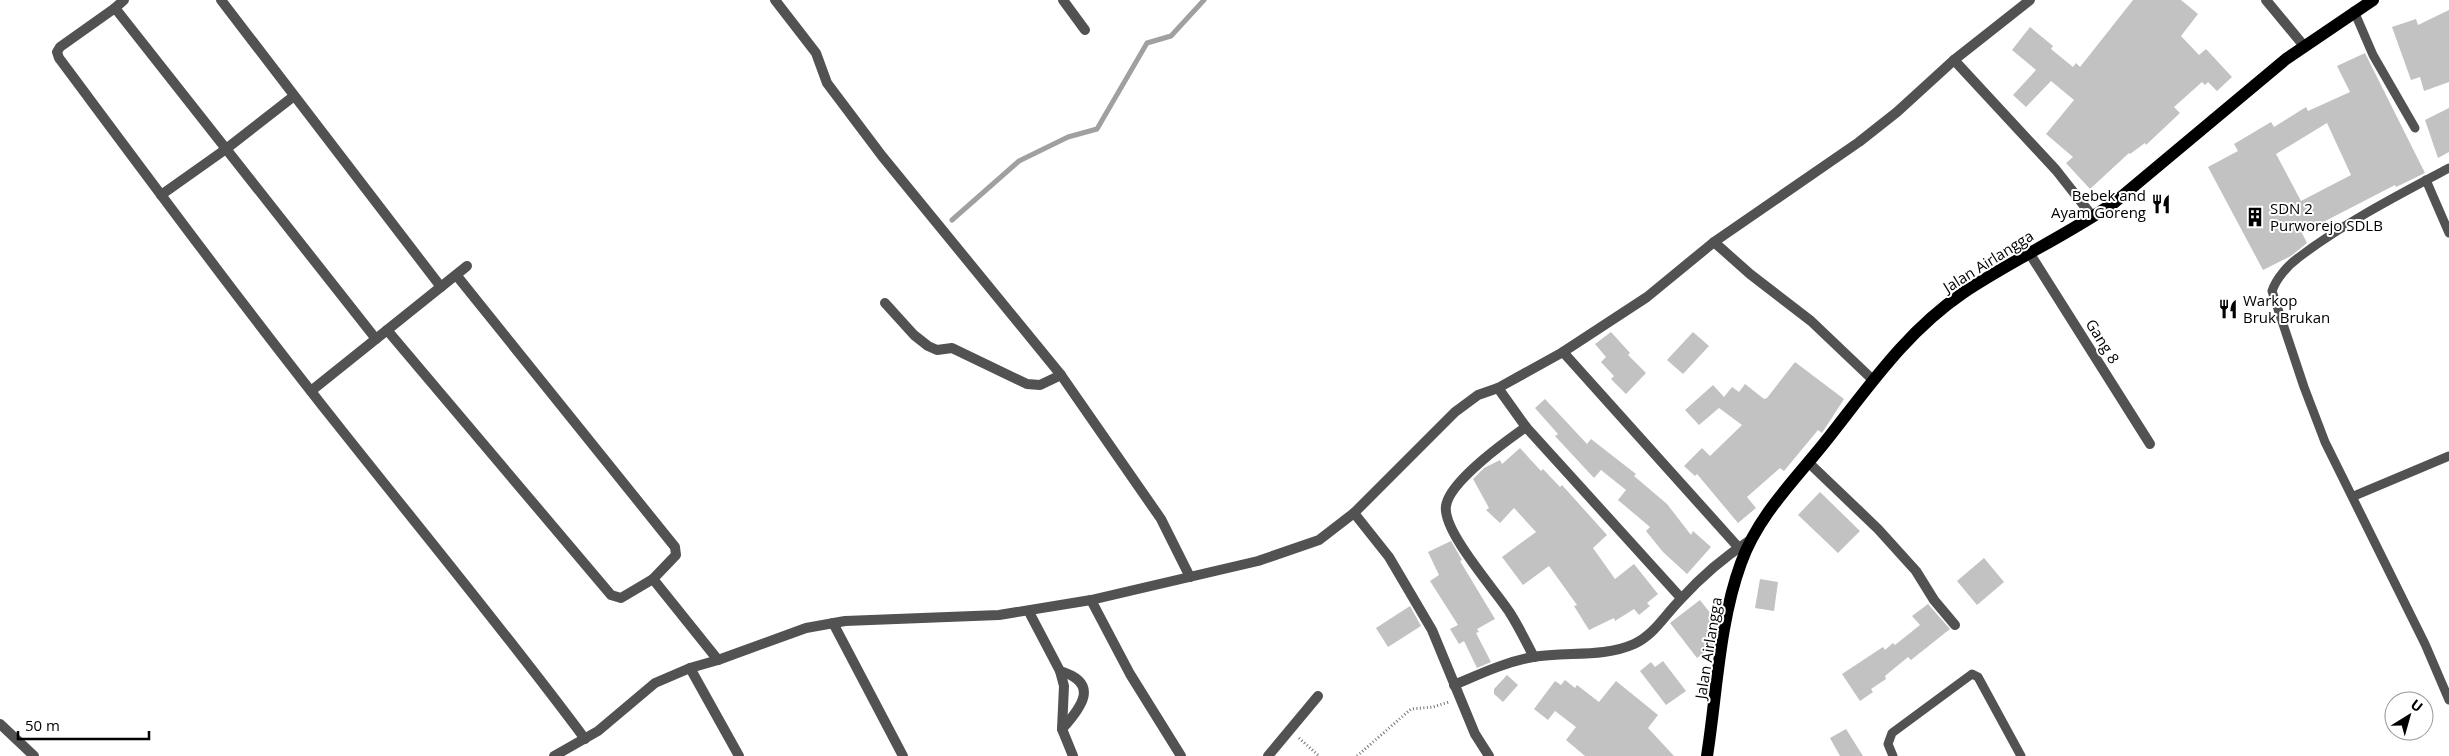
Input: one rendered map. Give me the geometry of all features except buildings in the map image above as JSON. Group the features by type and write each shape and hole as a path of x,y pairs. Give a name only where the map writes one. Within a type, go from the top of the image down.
{"main road":[{"name":"Jalan Airlangga","path":"1707,756 1724,629 1744,545 1776,500 1901,346 1962,294 2093,217 2141,181 2304,46 2373,0"}],"street":[{"path":"124,0 60,46 58,55 161,195 311,391 512,642 585,739"},
{"path":"221,0 441,287"},
{"path":"775,0 816,53 827,83 882,156 1060,375 1161,519 1190,577"},
{"path":"1063,0 1084,30"},
{"path":"554,756 598,731 655,683 690,668 718,660 806,628 833,623 1029,612 1091,600 1258,562 1319,540 1354,513 1455,412 1478,395 1498,388 1563,352 1647,298 1714,242 1859,142 1897,112 1954,60 2030,0"},
{"path":"2266,0 2304,46"},
{"path":"115,8 376,339"},
{"path":"1954,60 2056,170 2093,217"},
{"path":"161,195 226,149 294,96"},
{"path":"1714,242 1750,274 1811,321 1873,380"},
{"name":"Gang 8","path":"2030,254 2150,444"},
{"path":"311,391 457,276 467,266"},
{"path":"388,330 613,596 621,598 653,579 676,555 675,548 457,276"},
{"path":"885,304 914,336 937,350 952,348 958,350 1027,384 1040,385 1060,375"},
{"path":"1454,685 1502,664 1534,657 1588,653 1632,645 1647,637 1681,598 1744,545 1563,352"},
{"path":"1498,388 1526,427 1681,598"},
{"path":"1526,427 1492,451 1467,475 1450,496 1446,505 1446,513 1454,533 1510,613 1534,657"},
{"path":"1808,462 1878,529 1916,571 1934,600 1955,625"},
{"path":"1354,513 1380,544 1432,630 1475,734 1486,755"},
{"path":"653,579 718,660"},
{"path":"1091,600 1130,674 1181,756"},
{"path":"1029,612 1060,671 1064,686 1062,729 1073,756"},
{"path":"833,623 902,756"},
{"path":"690,668 739,756"},
{"path":"1060,671 1080,679 1085,692 1079,708 1062,729"},
{"path":"1268,756 1318,696"},
{"path":"0,724 34,756"}],"lane":[{"path":"2354,11 2373,55 2415,128"},
{"path":"2449,168 2296,259 2281,276 2272,291 2304,387 2325,442 2354,496 2449,700"},
{"path":"2426,180 2449,233"},
{"path":"2354,496 2449,456"},
{"path":"1893,756 1888,744 1892,733 1972,674 1978,677 2021,756"}],"path":[{"path":"1357,756 1411,709 1433,708 1461,698"},
{"path":"1290,730 1319,756"}],"waterway":[{"path":"952,220 1019,161 1068,137 1097,129 1147,43 1171,36 1204,0"}],"place":[{"name":"Bebek and Ayam Goreng","path":"2161,204"},
{"name":"SDN 2 Purworejo SDLB","path":"2255,217"},
{"name":"Warkop Bruk Brukan","path":"2228,309"}]}
